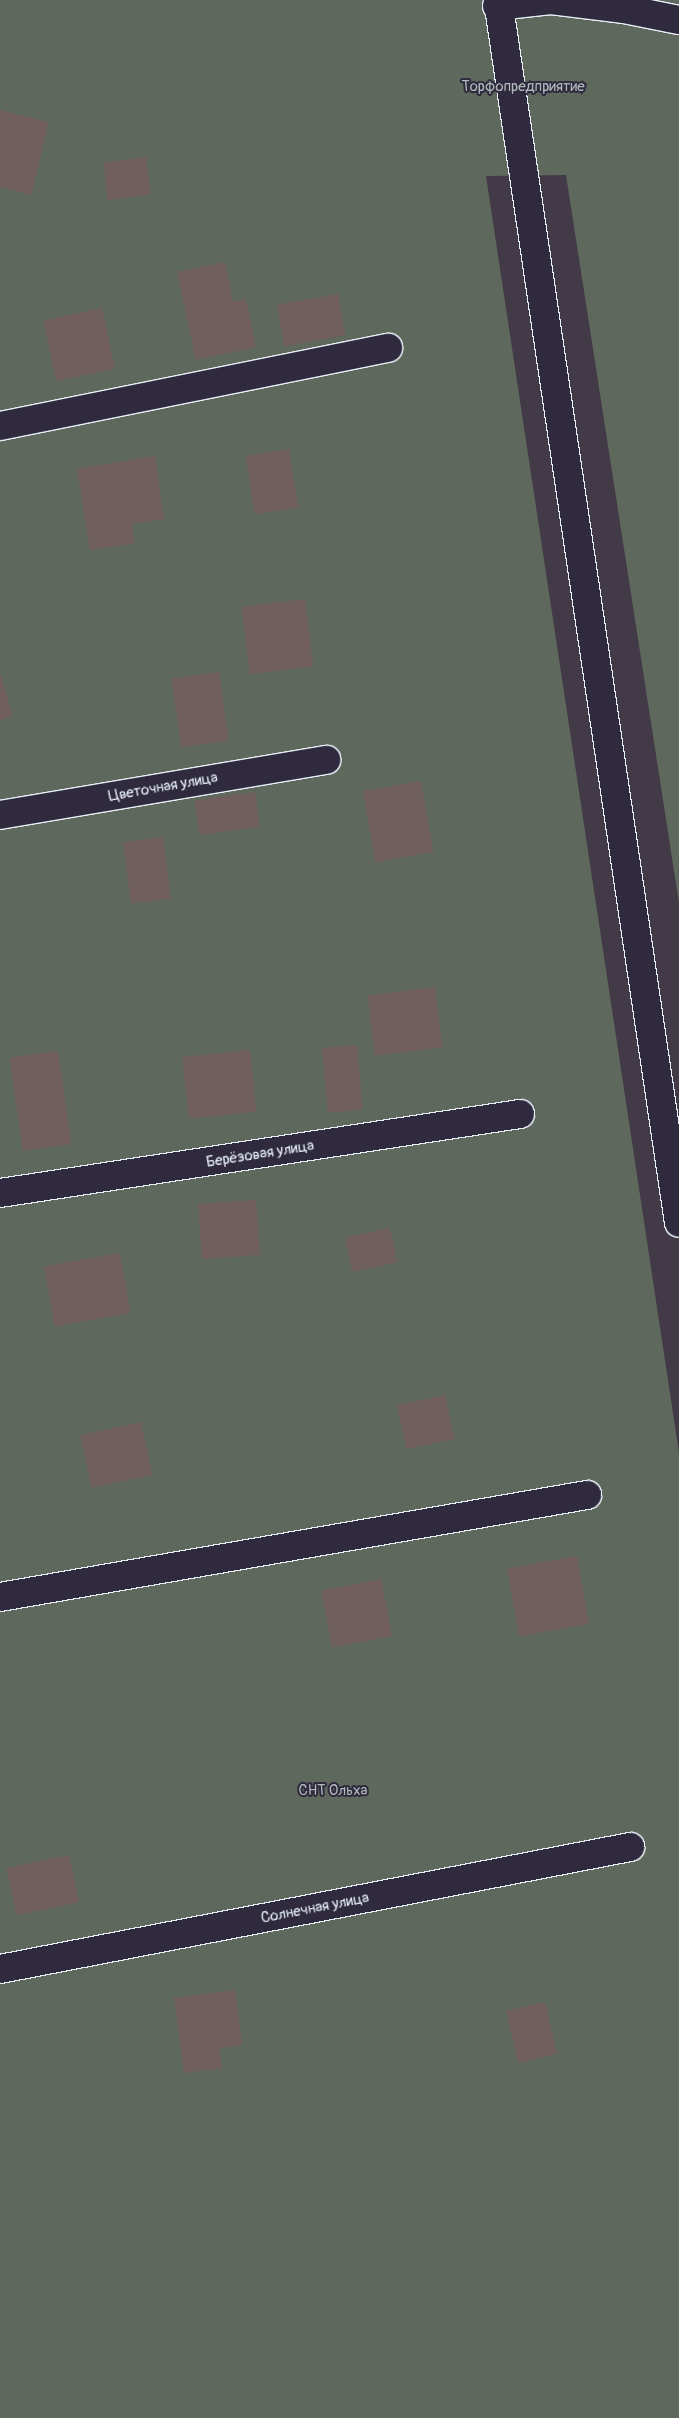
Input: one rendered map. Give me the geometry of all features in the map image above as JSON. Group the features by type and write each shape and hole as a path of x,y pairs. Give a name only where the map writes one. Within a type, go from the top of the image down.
{"street":[{"path":"679,20 624,9 551,0 497,3 679,1223"},
{"path":"0,426 388,348"},
{"name":"Цветочная улица","path":"0,815 326,760"},
{"name":"Берёзовая улица","path":"0,1193 520,1114"},
{"path":"0,1597 587,1495"},
{"name":"Солнечная улица","path":"0,1969 630,1848"}],"green space":[{"name":"СНТ Ольха","path":"0,0 679,0 679,903 566,175 486,176 679,1453 679,2418 0,2418"}],"building":[{"path":"0,110 49,122 31,195 0,187"},
{"path":"146,157 151,195 108,200 103,162"},
{"path":"225,262 233,302 246,299 256,347 196,360 177,272"},
{"path":"338,294 345,335 284,346 277,305"},
{"path":"102,308 115,369 56,381 43,320"},
{"path":"289,449 298,507 255,514 246,456"},
{"path":"155,456 164,519 132,524 135,543 90,550 77,469"},
{"path":"305,599 313,666 250,674 241,607"},
{"path":"219,672 229,740 181,747 171,679"},
{"path":"0,674 13,716 0,720"},
{"path":"421,781 434,852 375,862 363,791"},
{"path":"255,792 260,827 199,835 195,800"},
{"path":"163,837 171,899 131,903 123,842"},
{"path":"435,987 442,1048 375,1056 368,995"},
{"path":"357,1045 363,1110 328,1113 322,1048"},
{"path":"250,1050 256,1112 189,1119 182,1057"},
{"path":"58,1051 71,1144 23,1151 9,1058"},
{"path":"256,1200 260,1255 202,1259 198,1204"},
{"path":"390,1228 397,1262 352,1272 345,1238"},
{"path":"120,1253 131,1313 55,1326 44,1266"},
{"path":"445,1395 454,1439 406,1449 397,1405"},
{"path":"141,1422 152,1475 92,1488 80,1435"},
{"path":"577,1556 589,1624 519,1636 507,1568"},
{"path":"381,1579 392,1636 332,1648 321,1591"},
{"path":"69,1855 79,1902 16,1915 6,1868"},
{"path":"235,1990 242,2045 219,2048 222,2068 184,2073 174,1998"},
{"path":"545,2002 557,2054 518,2063 506,2011"}],"park label":[{"name":"Торфопредприятие","path":"523,87"}]}
